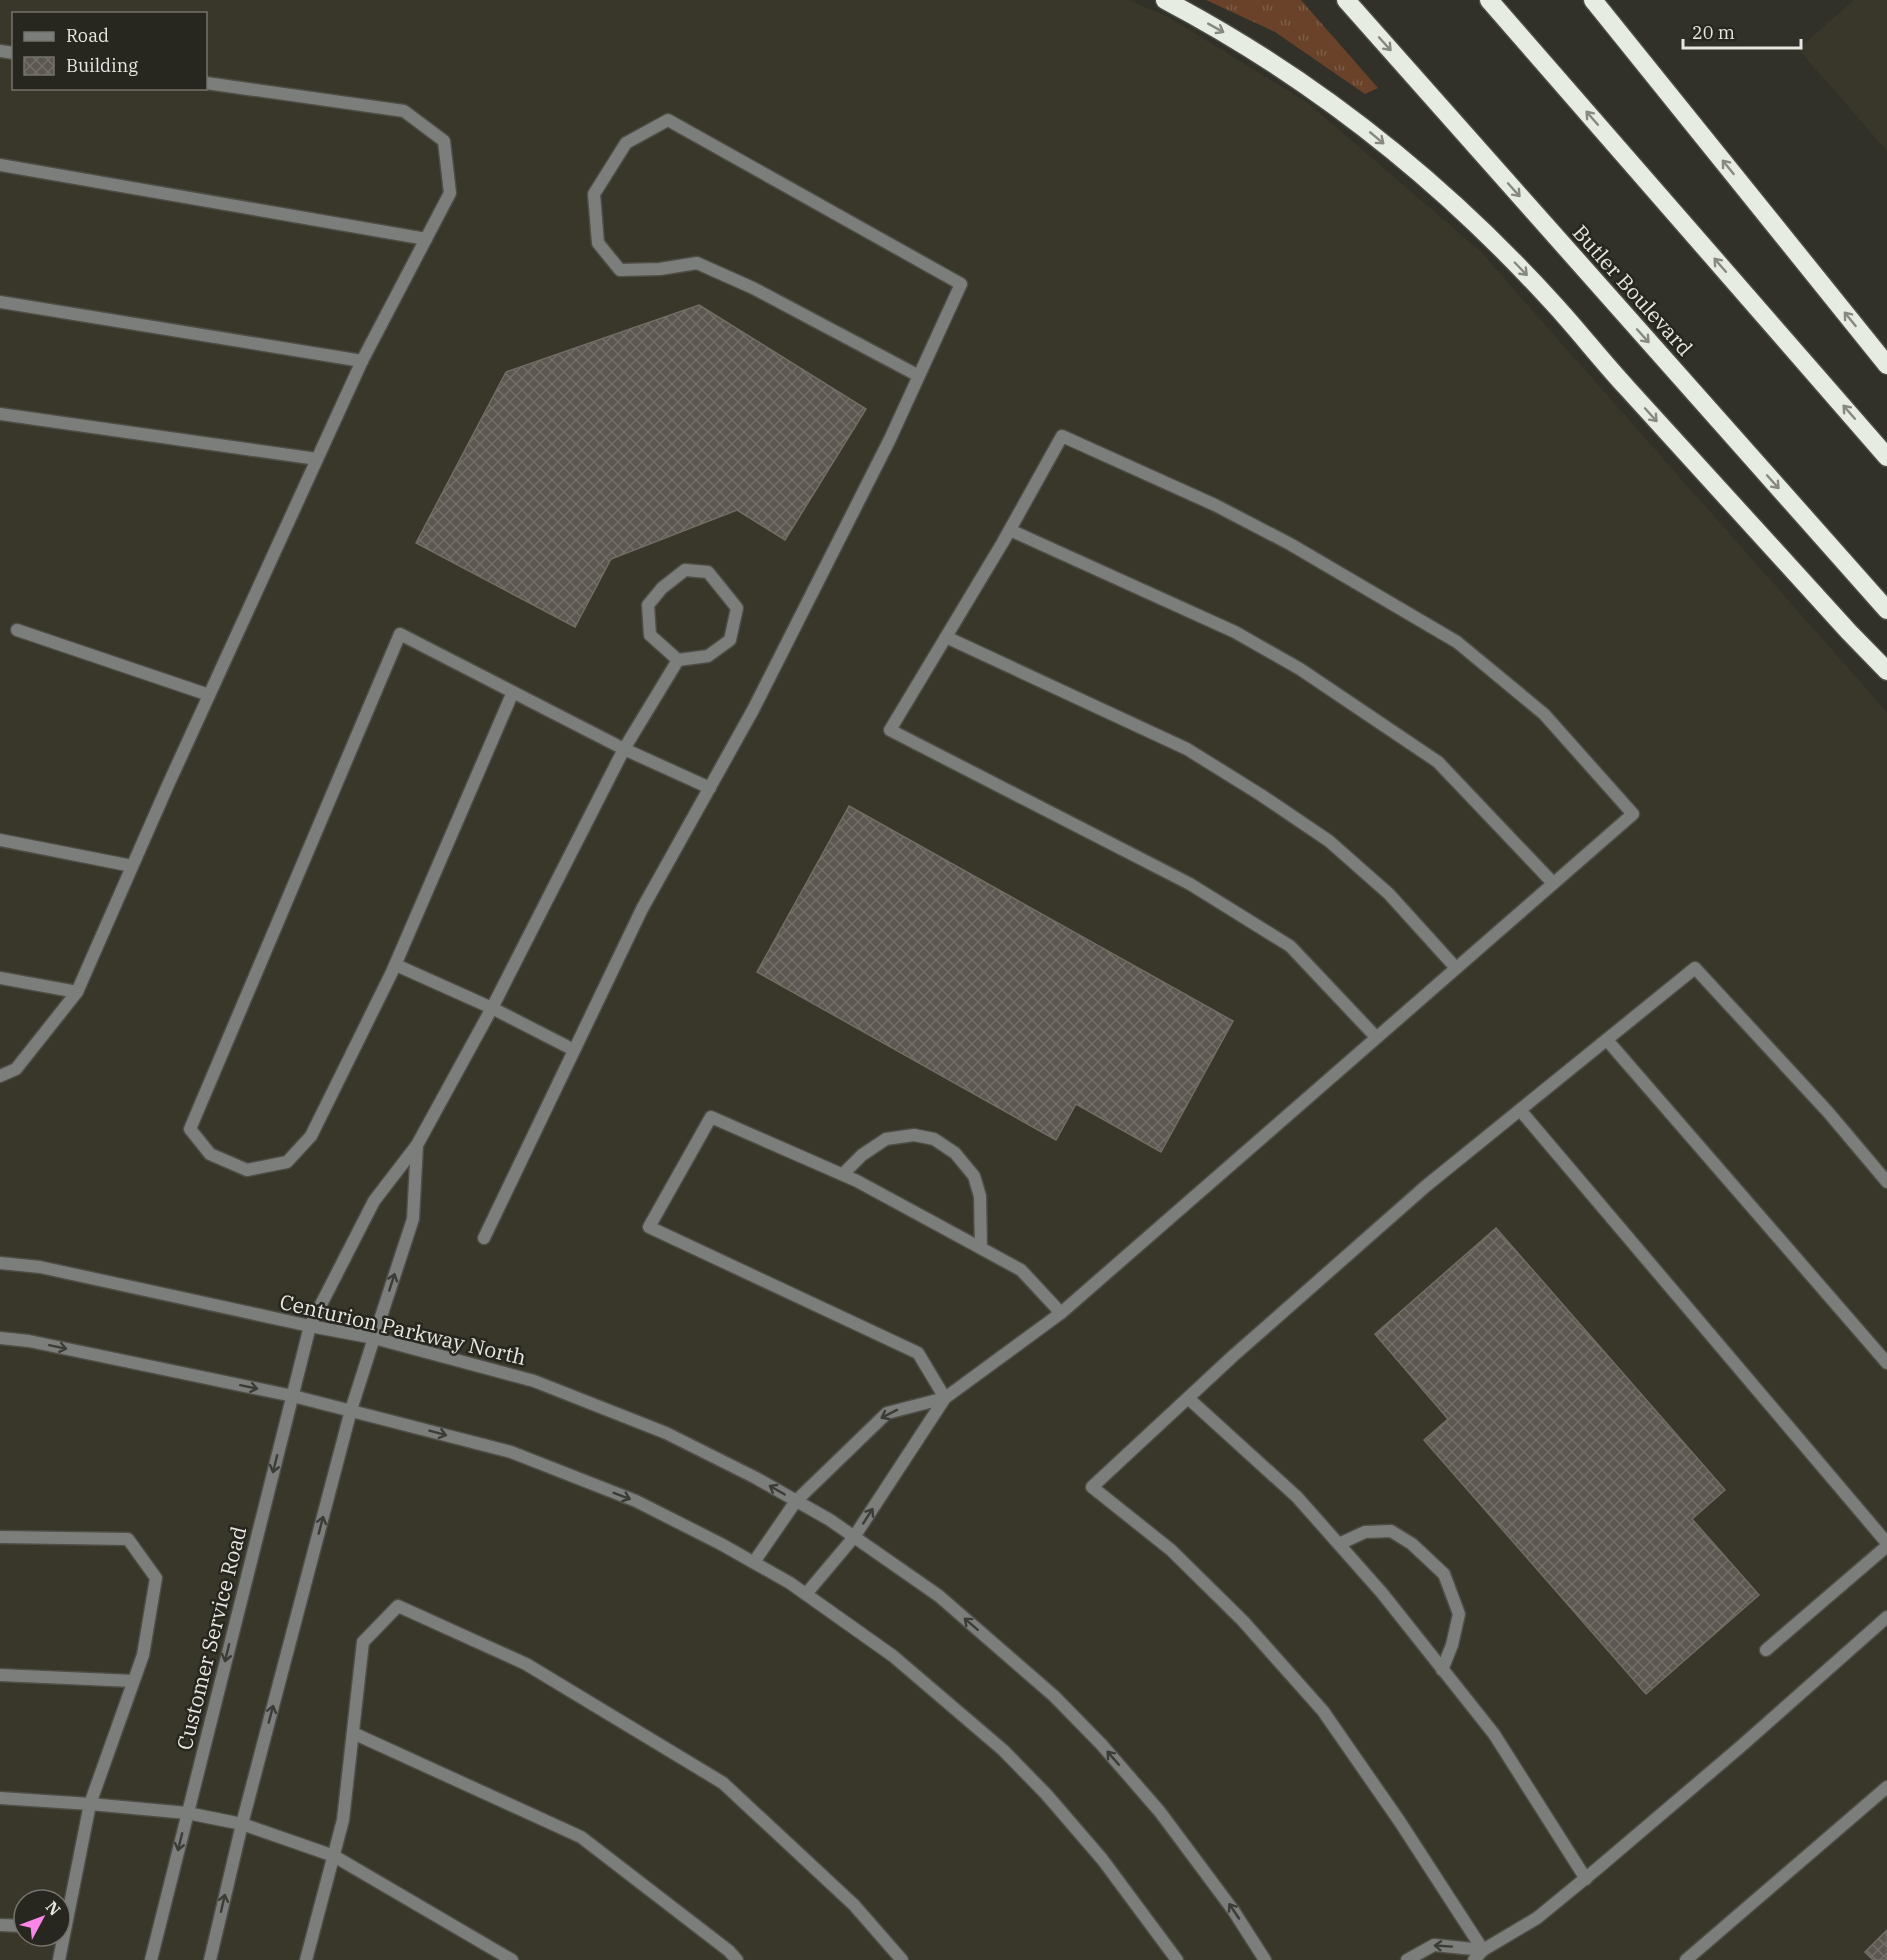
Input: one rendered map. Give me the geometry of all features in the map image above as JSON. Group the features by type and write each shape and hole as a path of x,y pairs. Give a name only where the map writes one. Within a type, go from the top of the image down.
{"highway":[{"path":"1165,0 1241,42 1300,80 1365,127 1431,182 1553,303 1639,402 1887,671"},
{"name":"Butler Boulevard","path":"1346,0 1887,610"},
{"path":"1489,0 1887,456"},
{"path":"1593,0 1887,365"}],"street":[{"path":"0,1076 16,1069 77,992 209,695 362,361 450,193 444,141 404,111 207,83"},
{"path":"484,1238 642,909 764,689 890,439 962,284 668,120 626,143 594,194 598,243 620,270 660,269 697,263 753,288 919,376"},
{"path":"0,165 426,239"},
{"path":"0,302 362,361"},
{"path":"0,414 317,459"},
{"path":"806,1594 854,1537 945,1398 1061,1313 1634,814 1544,714 1457,642 1243,519 1062,436 1010,530 890,729 1190,884 1290,946 1376,1038"},
{"path":"1010,530 1235,632 1300,669 1438,762 1553,883"},
{"path":"685,570 708,572 736,607 730,640 708,656 678,660 650,636 648,605 662,588 685,570"},
{"path":"17,630 209,695"},
{"path":"513,692 396,964 311,1136 287,1162 247,1170 210,1154 190,1128 400,633 624,749 710,788"},
{"path":"946,637 1187,749 1261,795 1329,841 1389,894 1456,968"},
{"name":"Customer Service Road","path":"151,1960 310,1326 374,1201 417,1145 492,1008 624,749 678,660"},
{"path":"0,840 132,866"},
{"path":"396,964 492,1008 574,1050"},
{"path":"1483,1950 1400,1822 1323,1711 1243,1621 1171,1550 1092,1487 1233,1356 1426,1186 1695,969 1820,1103 1887,1182"},
{"path":"0,978 77,992"},
{"path":"1607,1040 1887,1363"},
{"path":"1520,1110 1887,1544 1766,1650"},
{"path":"945,1398 918,1353 649,1227 711,1117 843,1174 1021,1270 1061,1313"},
{"path":"843,1174 862,1155 886,1139 914,1135 934,1139 955,1153 974,1176 980,1196 981,1248"},
{"path":"210,1960 242,1824 351,1410 413,1219 417,1145"},
{"name":"Centurion Parkway North","path":"0,1263 40,1268 417,1348 545,1385 666,1433 756,1478 830,1520 939,1596 1054,1695 1101,1744 1160,1812 1233,1910 1266,1960"},
{"path":"0,1338 29,1341 292,1396 511,1452 636,1501 721,1544 806,1594 893,1656 1003,1750 1046,1794 1102,1859 1177,1960"},
{"path":"754,1562 796,1501 887,1413 945,1398"},
{"path":"1188,1398 1297,1497 1382,1593 1494,1734 1586,1879"},
{"path":"1339,1544 1365,1532 1391,1532 1412,1544 1444,1574 1459,1614 1452,1645 1442,1670"},
{"path":"0,1538 128,1539 156,1578 142,1655 90,1804 72,1888"},
{"path":"306,1960 343,1820 363,1642 398,1606 526,1664 723,1783 854,1905 902,1960"},
{"path":"1474,1960 1483,1950 1537,1917 1586,1879 1887,1617"},
{"path":"0,1675 133,1681"},
{"path":"353,1733 581,1837 729,1951 737,1960"},
{"path":"1686,1960 1887,1787"},
{"path":"0,1798 187,1813 242,1824 333,1856 512,1960"},
{"path":"1407,1960 1434,1945 1483,1950"}],"shaded area":[{"path":"0,0 1128,0 1165,15 1308,103 1481,252 1887,712 1887,1960 0,1960"},
{"path":"1854,0 1887,0 1887,151 1798,49"}],"green space":[{"path":"1206,0 1301,0 1378,88 1365,94 1275,32"}],"building":[{"path":"699,305 866,409 785,540 737,510 611,559 575,627 416,543 506,372"},
{"path":"849,806 1233,1021 1161,1152 1076,1104 1056,1140 757,972"},
{"path":"1496,1228 1725,1490 1692,1519 1759,1595 1646,1694 1424,1440 1448,1419 1375,1334"},
{"path":"1887,1930 1887,1960 1873,1960 1865,1952"}]}
